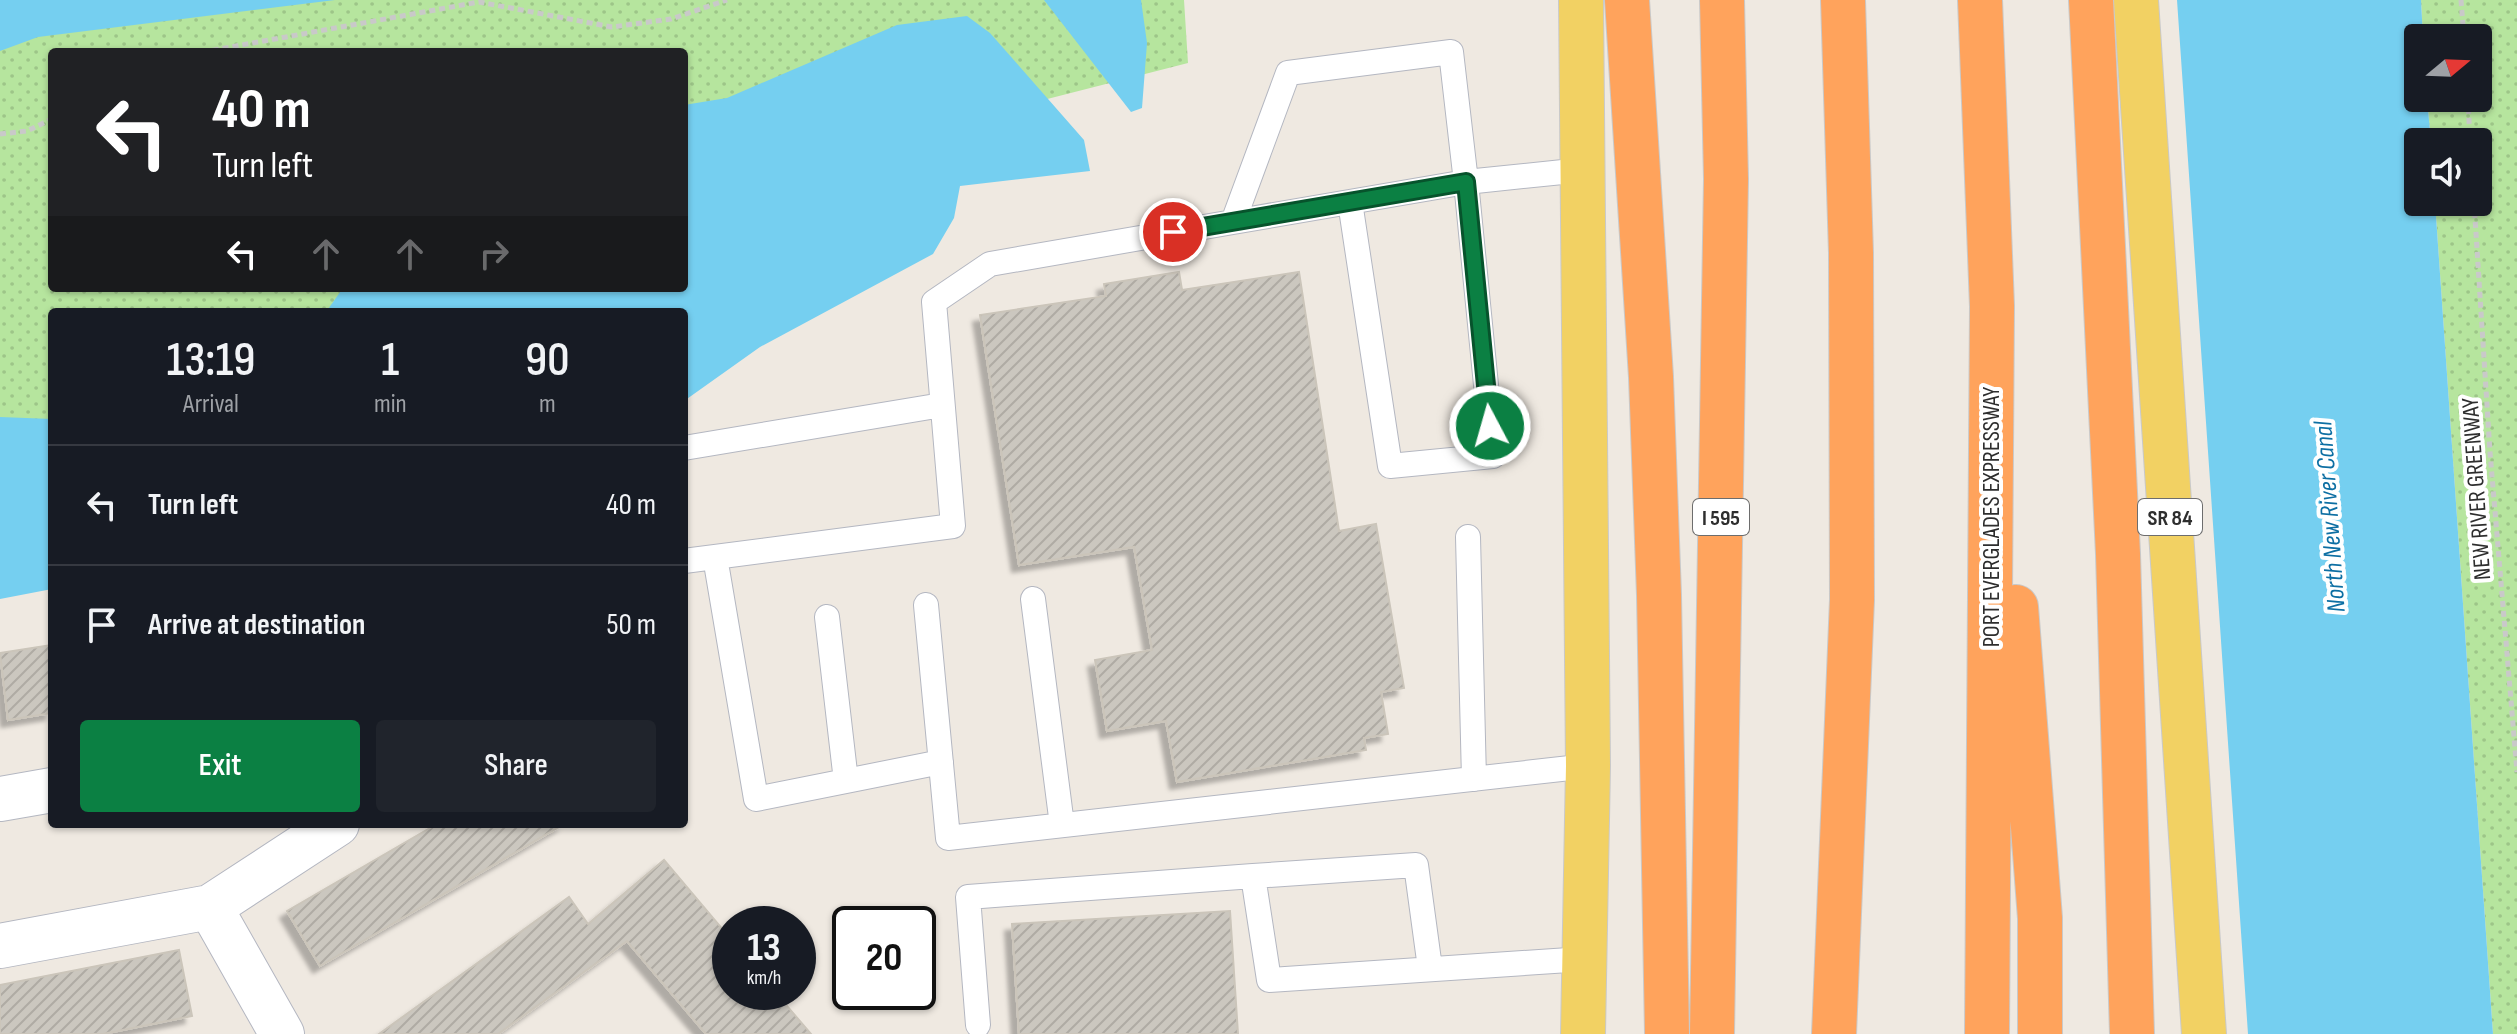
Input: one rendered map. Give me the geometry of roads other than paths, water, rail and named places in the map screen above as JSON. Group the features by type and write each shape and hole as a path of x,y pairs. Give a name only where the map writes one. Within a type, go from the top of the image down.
{"highway":[{"path":"1627,0 1658,549 1667,1034"},
{"name":"I 595","path":"1712,1034 1726,179 1722,0"},
{"path":"1834,1034 1852,600 1851,253 1843,0"},
{"name":"PORT EVERGLADES EXPRESSWAY","path":"1980,0 1992,306 1987,1034"},
{"path":"2091,0 2114,446 2132,1034"},
{"path":"1992,306 2040,918 2040,1034"}],"main road":[{"path":"1581,0 1588,766 1583,1034"},
{"name":"SR 84","path":"2136,0 2204,1034"}],"street":[{"path":"0,799 48,791"},
{"path":"0,946 210,907 331,828"},
{"path":"210,907 282,1034"}],"lane":[{"path":"1233,222 1288,73 1451,52 1493,456 1390,466 1350,202"},
{"path":"688,560 953,526 934,302 990,264 1466,182 1582,170"},
{"path":"688,447 942,405"},
{"path":"1468,537 1474,779"},
{"path":"715,557 756,799 941,762"},
{"path":"1033,599 1062,825"},
{"path":"926,605 948,838 1588,766"},
{"path":"827,617 846,781"},
{"path":"978,1025 968,897 1416,865 1430,968"},
{"path":"1253,876 1269,980 1584,959"}],"water":[{"path":"0,0 335,0 38,37 0,51"},
{"path":"1044,0 1141,0 1147,43 1142,108 1131,112"},
{"name":"North New River Canal","path":"2177,0 2421,0 2422,24 2404,24 2404,112 2428,112 2430,128 2404,128 2404,216 2436,216 2493,1034 2248,1034"},
{"path":"967,16 990,33 1084,140 1090,171 960,186 954,218 933,254 760,347 688,398 688,308 329,308 340,292 688,292 688,104 727,98 897,25"},
{"path":"0,417 48,419 48,590 0,599"}]}
